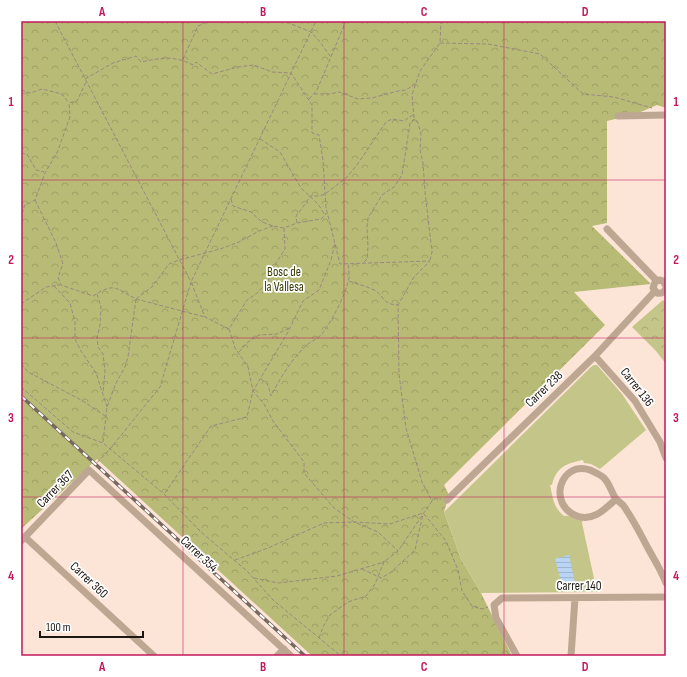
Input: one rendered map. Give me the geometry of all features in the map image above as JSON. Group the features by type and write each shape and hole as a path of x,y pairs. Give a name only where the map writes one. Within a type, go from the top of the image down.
{"street":[{"path":"618,116 666,115"},
{"path":"607,229 664,286"},
{"path":"653,286 664,286 658,293 655,291 653,286"},
{"name":"Carrer 238","path":"447,500 595,356 655,291"},
{"name":"Carrer 136","path":"595,356 635,401 660,442 666,458"},
{"name":"Carrer 367","path":"23,539 89,470"},
{"name":"Carrer 354","path":"89,470 291,656"},
{"path":"616,499 593,517 582,518 573,515 565,509 561,500 559,487 565,476 575,470 589,470 603,477 612,489 616,499 622,504 631,517 666,583"},
{"name":"Carrer 360","path":"23,539 154,656"},
{"name":"Carrer 140","path":"494,605 502,598 666,597"},
{"path":"571,656 575,598"},
{"path":"494,605 496,618 517,656"},
{"path":"277,656 284,649"}],"path":[{"path":"55,21 179,260 192,282 205,317"},
{"path":"183,59 198,26 210,21"},
{"path":"287,21 311,32 330,56"},
{"path":"89,470 110,449 160,387 192,282 316,21"},
{"path":"308,99 317,90 330,56 339,41 346,21"},
{"path":"364,263 367,259 368,247 366,227 368,218 382,195 394,186 402,175 410,123 414,119 412,95 420,71 440,43 441,21"},
{"path":"440,43 488,44 540,54 583,94 614,97 652,108"},
{"path":"85,79 113,63 136,56 141,62 164,58 183,59 193,65 196,62 212,74 238,67 254,66 272,72 291,73"},
{"path":"291,73 312,105 312,133 318,135 323,160 327,212 340,264 430,261"},
{"path":"69,103 77,101 86,82"},
{"path":"314,94 330,94 339,92 358,99 406,90 415,84"},
{"path":"21,90 30,93 42,89 62,94 69,103 70,117 57,153 44,173 35,200 24,206 24,210 21,213"},
{"path":"310,196 325,194 346,178 357,165 386,122 392,119 404,121 414,114"},
{"path":"414,119 418,123 421,134 420,150 425,180 432,252 430,261 414,277 398,305 399,374 406,428 422,482 432,501"},
{"path":"259,139 280,152 301,188 318,204 325,215"},
{"path":"21,153 27,154 36,170 44,173"},
{"path":"297,223 296,216 310,196"},
{"path":"231,198 233,206 251,212 262,222 284,228 297,223 321,219 327,212"},
{"path":"35,200 64,264 58,277 61,285"},
{"path":"103,443 107,407 116,383 125,368 130,347 130,333 136,299 152,287 168,264 239,242 259,231 273,226"},
{"path":"229,329 247,300 256,294 267,283 276,263 285,249 284,228"},
{"path":"164,494 211,426 247,417 253,391 304,302 318,290 331,260 335,243"},
{"path":"260,379 268,385 271,396 279,379 294,360 308,344 321,335 340,304 350,276 347,268 350,263"},
{"path":"348,281 374,290 380,294 384,301 390,304 398,305"},
{"path":"21,304 46,287 61,285 93,296 104,288 113,287 136,299 183,310 205,317 229,329 236,348 248,368 253,391 264,404 273,420 304,462 304,473 334,508 354,522 378,532 398,552"},
{"path":"54,286 70,303 75,322 75,339 81,351 96,373 107,407"},
{"path":"96,293 101,307 100,325 97,338 98,347 103,354 105,372 103,394"},
{"path":"239,352 248,342 260,335 277,334 290,328"},
{"path":"21,364 28,372 83,400 106,416"},
{"path":"21,386 73,432 103,443 164,494 201,532 253,578 273,600 341,656"},
{"path":"253,578 278,583 337,576 384,562 398,552 432,501 437,498 447,500"},
{"path":"235,561 324,523 354,522 390,524 423,513"},
{"path":"360,569 381,578 390,573 401,561 415,550 423,513"},
{"path":"423,513 446,541 458,570 462,590 472,606 482,609 494,605"},
{"path":"319,638 330,615 348,602 366,596 375,584 384,562"}],"green space":[{"name":"Bosc de la Vallesa","path":"21,21 666,21 666,108 657,105 636,114 607,121 607,223 592,226 651,284 574,292 605,325 444,485 449,495 444,512 461,559 481,593 512,656 312,656 97,459 21,529"},
{"path":"663,300 666,303 666,364 656,351 632,327"},
{"path":"594,365 597,365 622,394 646,430 600,469 591,464 584,463 583,460 567,464 559,470 552,485 550,485 554,502 560,513 564,516 583,519 582,523 597,592 481,593 461,559 444,512"}],"water":[{"path":"569,555 575,583 562,585 555,559"}],"railway":[{"path":"21,396 305,656"}]}
